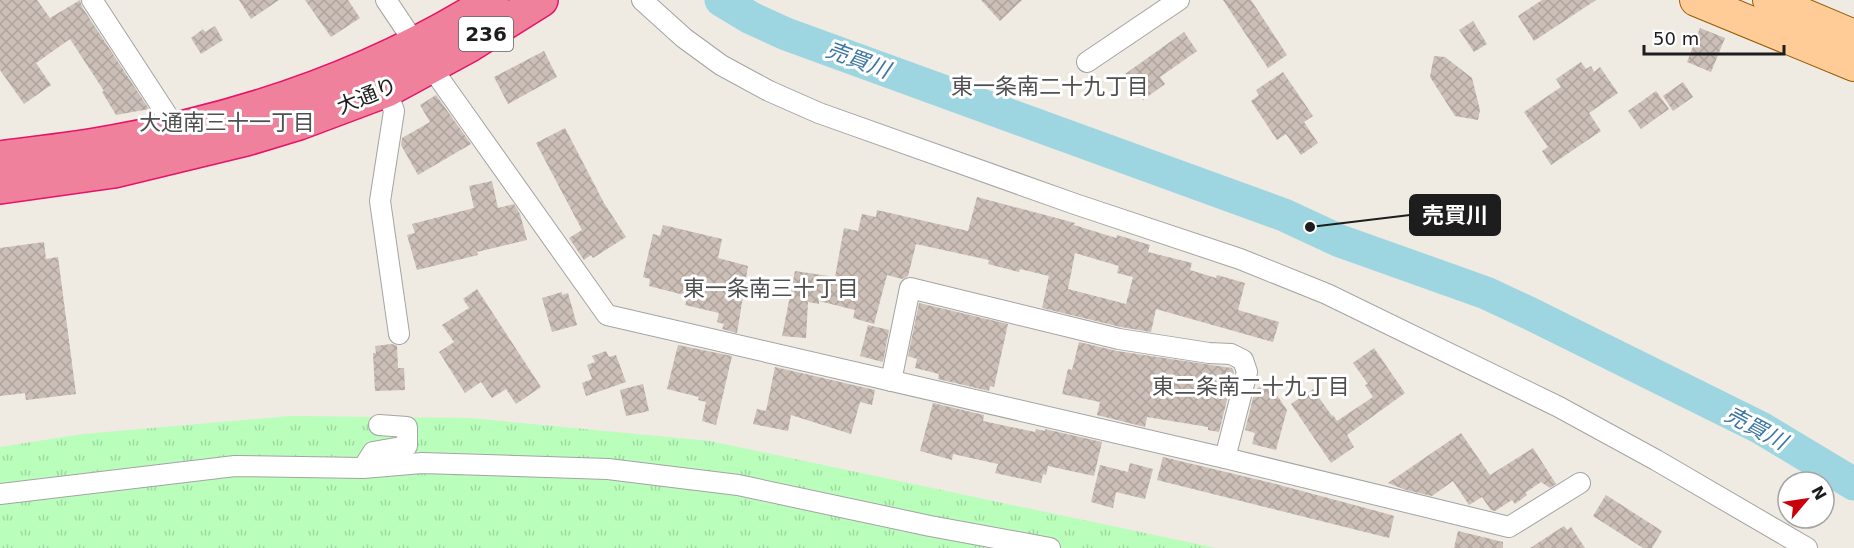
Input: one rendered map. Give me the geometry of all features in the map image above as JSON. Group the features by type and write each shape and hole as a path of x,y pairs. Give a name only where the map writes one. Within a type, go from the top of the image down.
{"highway":[{"name":"大通り","path":"423,55 454,24 492,0"},
{"name":"大通り","path":"0,187 114,171 240,113 298,95 382,77 423,55 541,0"},
{"name":"大通り","path":"0,159 114,142 176,142"}],"main road":[{"path":"1696,0 1854,65"},
{"path":"1769,0 1854,36"}],"street":[{"path":"92,0 167,115 176,142"},
{"path":"386,0 607,315 1225,458 1509,527 1580,483"},
{"path":"642,0 693,45 721,65 769,91 819,114 1240,259 1327,294 1559,407 1656,460 1807,548"},
{"path":"1087,62 1179,0"},
{"path":"382,77 394,111 380,201 399,334"},
{"path":"891,381 910,288 1119,339 1209,353 1231,354 1243,360 1247,372 1225,458"},
{"path":"363,468 373,452 407,446 407,427 379,425"},
{"path":"0,494 235,465 363,468 422,463 608,469 738,485 930,526 1050,548"}],"green space":[{"path":"290,416 470,418 710,441 1216,548 0,548 0,447 83,434"}],"building":[{"path":"0,0 37,0 50,18 80,0 82,7 149,109 116,115 102,92 104,91 70,39 36,63 51,85 24,104 0,70"},
{"path":"239,0 279,0 251,19"},
{"path":"305,0 348,0 360,18 331,37"},
{"path":"981,0 1022,0 1000,21"},
{"path":"1223,0 1251,0 1287,55 1268,68"},
{"path":"1542,0 1596,0 1534,41 1518,16"},
{"path":"1473,21 1487,44 1474,52 1459,30"},
{"path":"215,26 223,40 201,54 191,38 203,29 205,32"},
{"path":"1700,28 1725,38 1711,72 1687,62"},
{"path":"1184,32 1197,51 1160,77 1165,84 1143,100 1125,74"},
{"path":"544,51 557,77 508,104 494,77"},
{"path":"1434,56 1445,57 1472,78 1480,110 1478,120 1455,116 1430,77"},
{"path":"1581,62 1586,69 1591,66 1594,72 1600,67 1618,93 1589,113 1601,131 1551,165 1542,151 1548,147 1524,112 1561,87 1556,79"},
{"path":"1283,72 1313,116 1304,122 1318,143 1301,155 1286,134 1277,140 1251,101 1259,95 1256,90"},
{"path":"1683,82 1693,97 1673,111 1663,96"},
{"path":"1656,91 1669,109 1641,129 1628,111"},
{"path":"436,95 471,144 418,175 401,145 402,138 430,122 420,105"},
{"path":"565,128 604,203 626,237 593,258 591,255 584,260 569,238 582,230 536,143"},
{"path":"492,181 498,208 514,204 520,214 527,240 417,270 407,235 415,233 412,224 474,208 469,186"},
{"path":"977,197 1075,223 1074,225 1116,238 1117,235 1150,245 1148,252 1192,263 1190,270 1216,278 1217,275 1245,283 1238,310 1279,322 1273,342 1156,309 1151,332 1042,308 1049,276 1020,269 1019,272 988,264 989,260 916,244 908,276 902,279 887,275 874,324 853,318 855,310 819,301 819,304 808,302 806,338 782,336 795,271 835,277 844,228 858,231 862,214 876,217 877,210 968,231","holes":["1075,253 1119,266 1117,273 1133,277 1126,304 1068,289"]},
{"path":"663,225 722,239 718,258 748,266 737,333 722,329 724,324 717,322 719,313 685,305 688,296 649,286 650,279 643,277 653,234 660,236"},
{"path":"44,242 46,259 58,257 76,394 26,400 25,393 0,396 0,248"},
{"path":"477,289 541,387 516,404 506,389 492,398 481,382 465,393 439,352 454,342 442,325 469,308 463,299"},
{"path":"562,292 562,295 568,293 577,325 552,332 542,298"},
{"path":"919,303 1008,324 994,387 990,386 989,391 938,379 939,374 915,368 917,359 908,356"},
{"path":"868,325 889,330 883,362 860,356"},
{"path":"1079,342 1117,351 1232,368 1234,372 1219,432 1208,430 1208,427 1147,417 1145,427 1097,415 1100,402 1062,394 1068,369 1072,370"},
{"path":"392,344 397,346 398,368 404,368 405,390 375,391 373,353 376,353 375,346"},
{"path":"678,345 732,356 716,425 702,421 706,402 698,400 699,397 667,389"},
{"path":"1374,348 1405,393 1347,435 1354,447 1331,463 1291,404 1313,389 1337,421 1373,397 1365,385 1368,384 1353,363"},
{"path":"606,351 609,357 616,355 626,382 586,396 582,383 592,379 587,365 595,362 592,356"},
{"path":"775,367 875,390 872,405 860,402 851,434 791,415 788,431 753,424 757,409 766,411"},
{"path":"643,384 649,411 626,416 620,390"},
{"path":"1264,384 1266,387 1270,385 1287,410 1276,450 1252,444 1255,433 1245,430 1255,390"},
{"path":"933,403 984,415 983,421 1035,432 1036,429 1045,431 1045,429 1102,442 1094,476 1048,466 1041,483 995,473 998,464 953,454 952,460 920,451"},
{"path":"1461,433 1490,475 1533,448 1556,484 1550,488 1541,482 1525,493 1527,495 1515,504 1512,500 1495,511 1491,510 1482,497 1469,505 1453,481 1432,496 1388,483"},
{"path":"1163,457 1394,516 1389,538 1157,480"},
{"path":"1130,463 1153,469 1145,499 1116,492 1113,508 1091,502 1100,465 1128,472"},
{"path":"1606,495 1662,531 1652,548 1643,548 1593,516"},
{"path":"1564,526 1567,530 1571,527 1585,548 1530,548"},
{"path":"1458,531 1503,542 1503,548 1454,548"}],"waterway":[{"name":"売買川","path":"721,0 751,18 786,34 1284,215 1340,241 1486,293 1761,428 1854,484"}],"place":[{"name":"売買川","path":"1310,227"}],"district":[{"name":"東一条南二十九丁目","path":"1050,86"},
{"name":"大通南三十一丁目","path":"227,122"},
{"name":"東一条南三十丁目","path":"771,288"},
{"name":"東二条南二十九丁目","path":"1251,386"}]}
